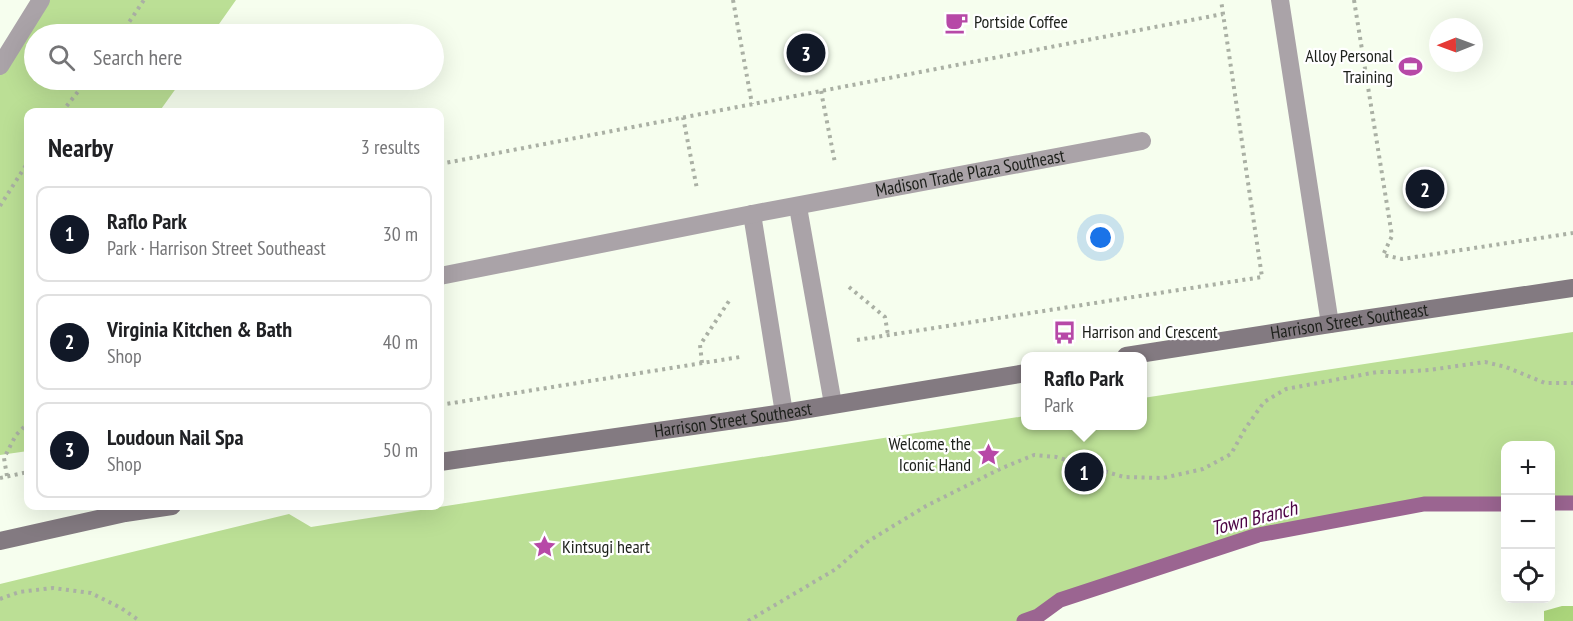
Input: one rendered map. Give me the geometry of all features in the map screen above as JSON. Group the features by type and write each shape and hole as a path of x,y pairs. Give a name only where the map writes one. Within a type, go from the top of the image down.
{"street":[{"path":"26,24 41,0"},
{"path":"1280,0 1330,324"},
{"path":"0,66 24,27"},
{"name":"Madison Trade Plaza Southeast","path":"444,275 752,214 1142,141"},
{"path":"798,207 833,404"},
{"path":"752,214 784,412"},
{"name":"Harrison Street Southeast","path":"1147,354 1573,288"},
{"name":"Harrison Street Southeast","path":"444,461 784,412 1021,374"},
{"path":"0,541 146,510"}],"path":[{"path":"128,24 144,0"},
{"path":"733,0 752,104"},
{"path":"824,345 1262,277 1221,0"},
{"path":"1354,0 1392,236 1383,255 1402,260 1573,233"},
{"path":"444,163 1223,14"},
{"path":"65,108 79,90"},
{"path":"0,206 24,168"},
{"path":"444,404 774,352"},
{"path":"748,621 836,569 867,542 926,506 1002,468 1034,455 1056,457 1124,477 1163,478 1203,469 1231,454 1264,402 1286,389 1377,372 1398,372 1485,362 1506,367 1545,383 1573,382"},
{"path":"8,476 4,459 16,435 24,427"},
{"path":"0,478 24,473"},
{"path":"0,599 19,592 53,588 91,593 122,608 140,621"}],"green space":[{"path":"41,0 236,0 219,24 26,24"},
{"path":"24,27 24,90 175,90 162,108 24,108 24,452 0,455 0,66"},
{"path":"1573,332 1573,499 1555,500 1555,441 1501,441 1501,501 1424,504 1258,535 1060,600 1038,616 1024,621 0,621 0,584 289,514 311,527 420,510 444,510 444,506 1021,417 1021,430 1147,430 1147,397"},
{"path":"1562,606 1573,606 1573,621 1544,621 1544,611"}],"waterway":[{"name":"Town Branch","path":"1555,503 1573,503"},
{"name":"Town Branch","path":"1024,621 1038,616 1060,600 1258,535 1424,504 1501,504"}],"place":[{"name":"Portside Coffee","path":"956,22"},
{"name":"Loudoun Nail Spa","path":"806,53"},
{"name":"Alloy Personal Training","path":"1411,66"},
{"name":"Virginia Kitchen & Bath","path":"1425,189"},
{"name":"Harrison and Crescent","path":"1064,332"},
{"name":"Welcome, the Iconic Hand","path":"989,454"},
{"name":"Raflo Park","path":"1084,472"},
{"name":"Kintsugi heart","path":"544,547"}]}
